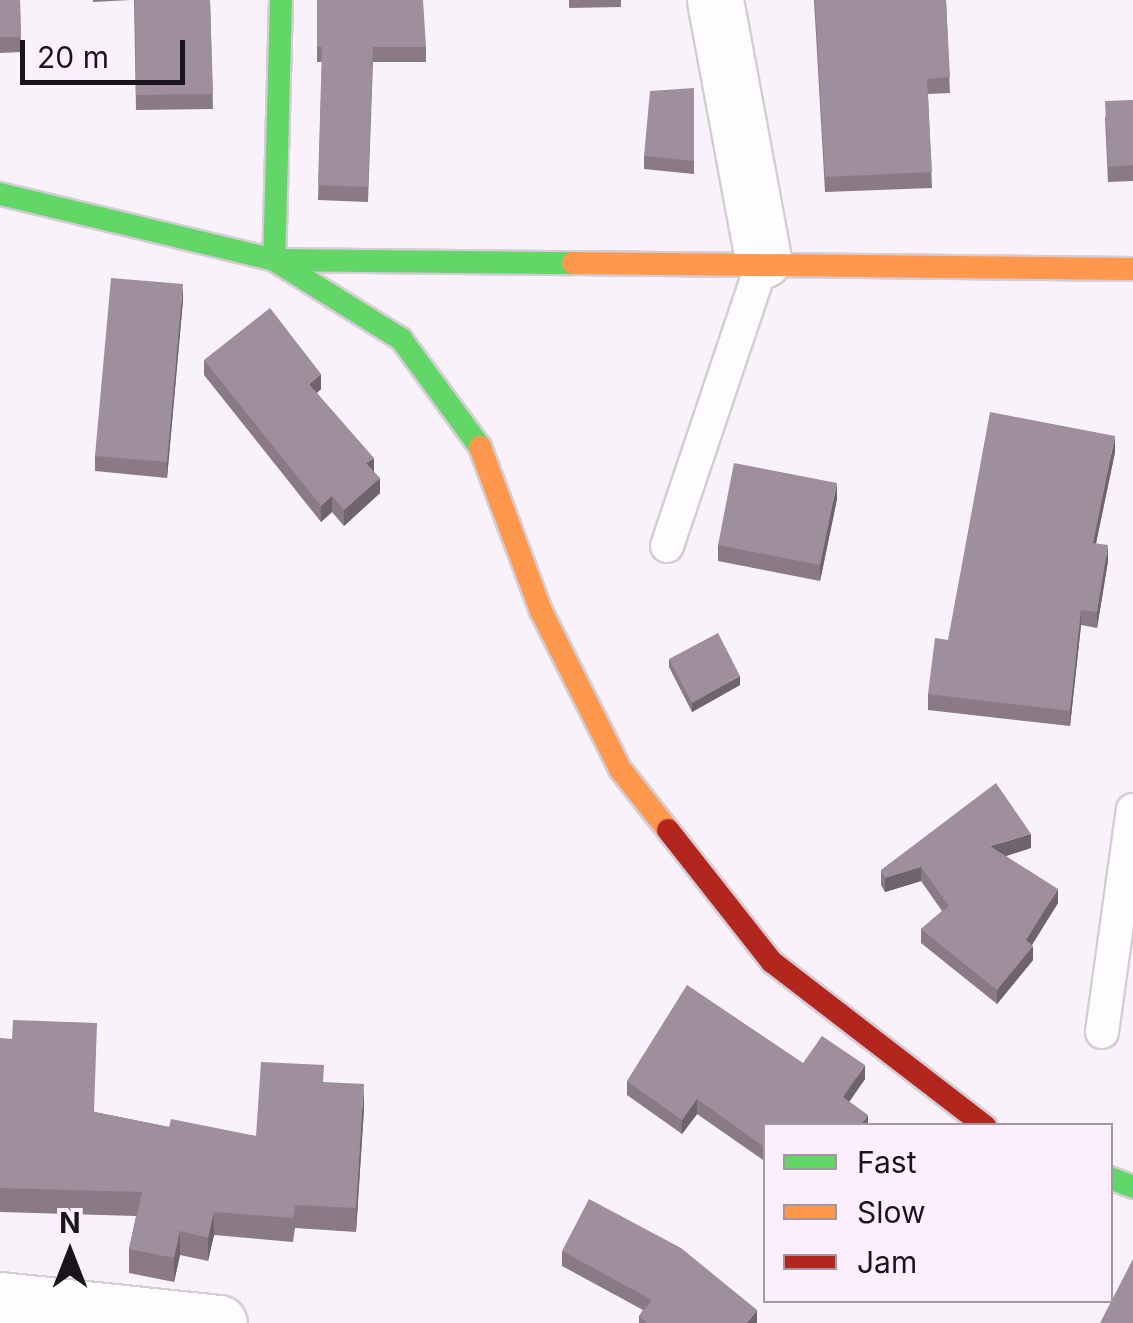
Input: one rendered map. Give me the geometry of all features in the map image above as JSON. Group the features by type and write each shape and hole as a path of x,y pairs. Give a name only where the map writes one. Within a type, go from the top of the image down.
{"street":[{"path":"274,260 281,0"},
{"path":"715,0 763,260"},
{"path":"0,194 274,260 763,260 1133,269"},
{"path":"274,260 402,338 474,430 541,611 620,769 772,962 982,1123"},
{"path":"0,1300 219,1323"}],"lane":[{"path":"667,546 763,260"},
{"path":"1102,1032 1125,891 1133,810"}],"building":[{"path":"0,0 20,0 21,37 0,37"},
{"path":"135,0 210,0 213,94 136,95"},
{"path":"317,0 423,0 426,47 373,47 368,187 318,185 322,47 317,47"},
{"path":"815,0 946,0 950,77 927,79 932,172 825,177"},
{"path":"694,88 694,161 644,156 650,91"},
{"path":"1133,100 1133,165 1108,167 1105,101"},
{"path":"111,278 183,284 167,462 95,456"},
{"path":"270,308 321,374 309,384 374,458 366,463 380,478 344,510 332,496 321,506 204,360"},
{"path":"990,412 1115,436 1093,543 1108,545 1097,612 1081,610 1070,711 928,694 935,638 948,640"},
{"path":"734,463 837,483 820,565 718,545"},
{"path":"718,633 740,676 692,703 669,659"},
{"path":"996,783 1031,834 990,846 1058,889 1026,940 1033,946 997,990 921,929 949,906 921,867 885,878 881,870"},
{"path":"687,985 803,1063 822,1036 865,1065 843,1097 868,1115 862,1123 763,1123 763,1146 697,1099 682,1120 627,1081"},
{"path":"13,1020 97,1023 94,1112 169,1127 171,1119 256,1136 261,1062 324,1065 323,1082 364,1084 356,1208 295,1205 293,1218 214,1212 208,1238 180,1231 174,1258 129,1249 142,1192 0,1188 0,1038 12,1039"},
{"path":"589,1199 681,1248 757,1310 747,1323 647,1323 639,1316 652,1300 562,1251"},
{"path":"1133,1259 1133,1323 1100,1323"}],"traffic: fast":[{"path":"281,0 274,260 573,263"},
{"path":"0,194 274,260 401,339 480,447"},
{"path":"1113,1179 1133,1187"}],"traffic: slow":[{"path":"573,263 1133,269"},
{"path":"480,447 541,611 620,769 668,830"}],"traffic: jam":[{"path":"668,830 772,962 981,1123"}]}
